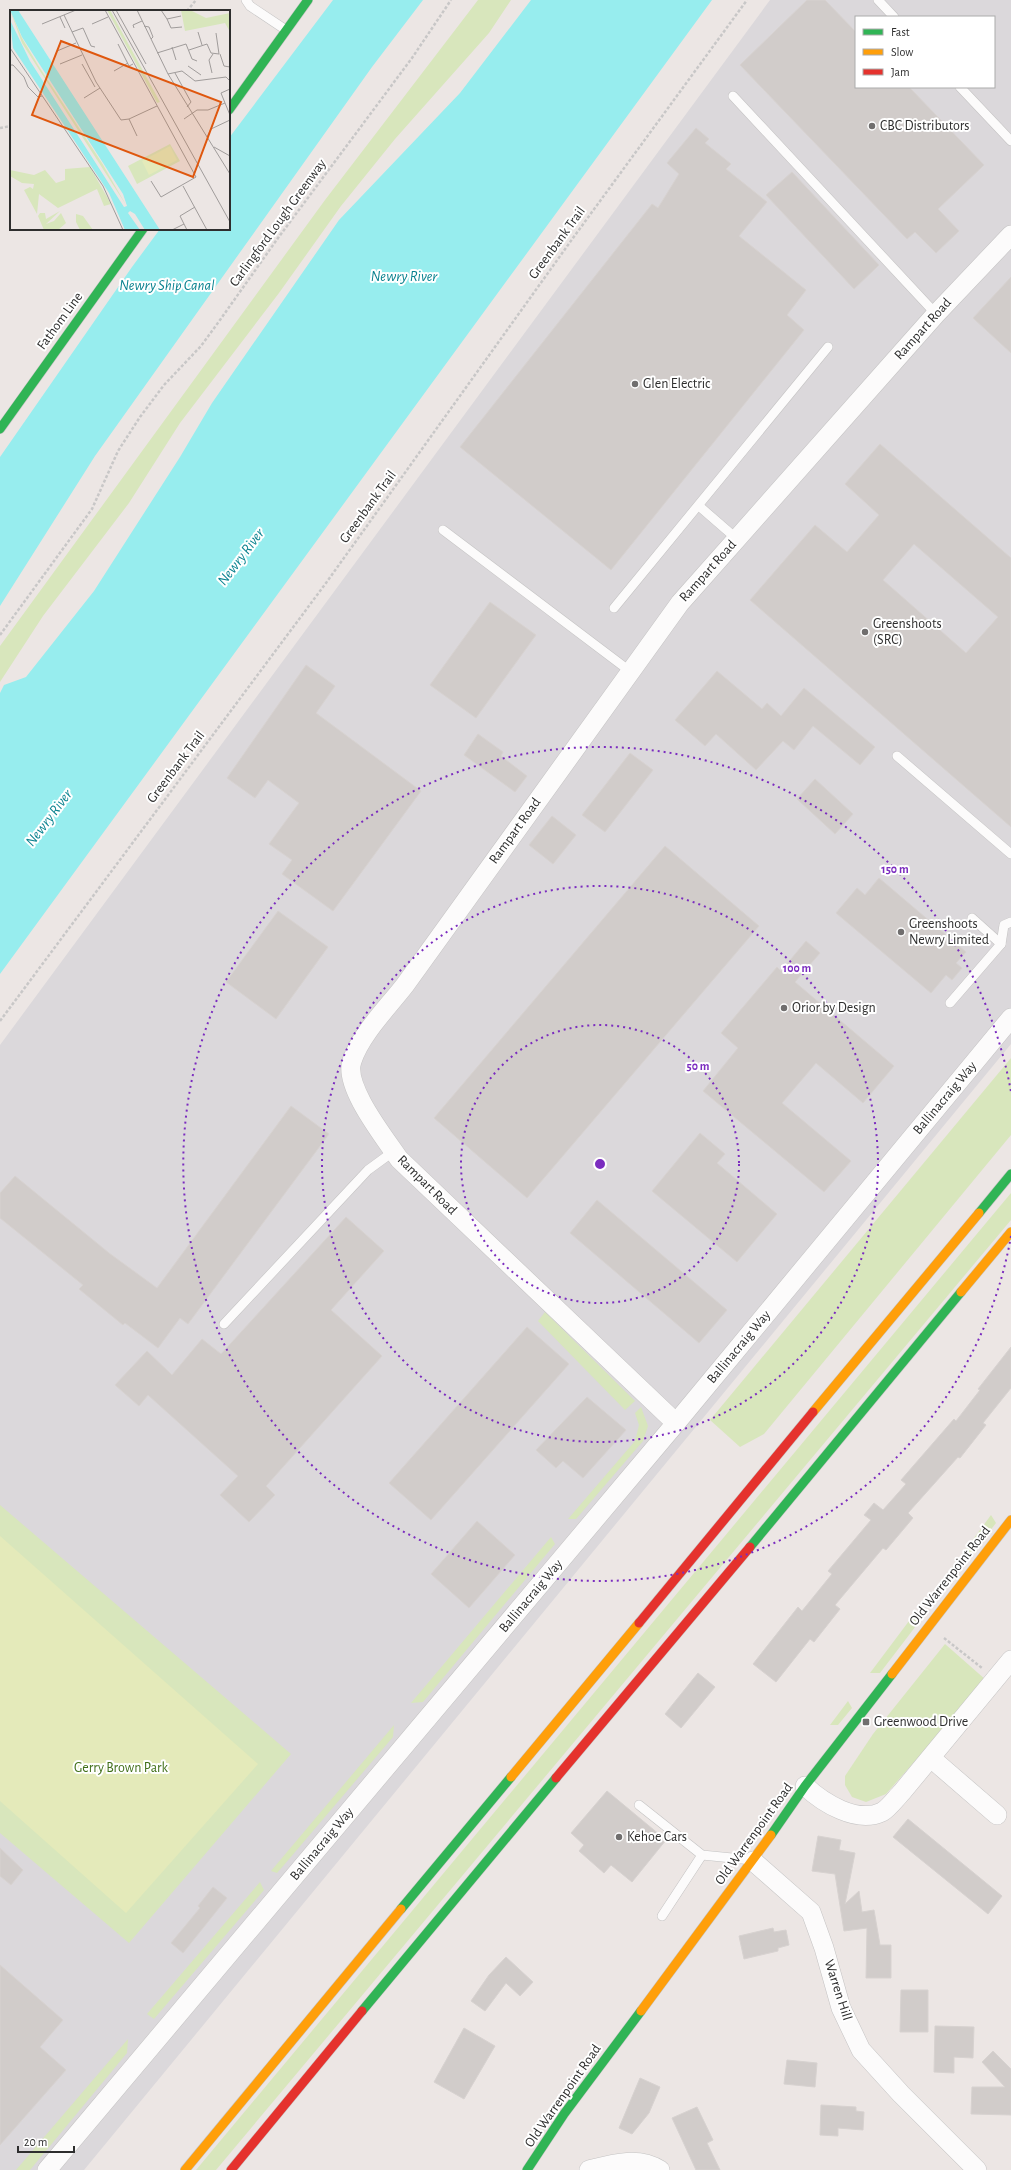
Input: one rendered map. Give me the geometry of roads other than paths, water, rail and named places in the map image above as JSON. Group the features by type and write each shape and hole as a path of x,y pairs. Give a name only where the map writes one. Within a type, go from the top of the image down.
{"main road":[{"path":"230,109 308,0"},
{"name":"Fathom Line","path":"0,429 143,230"},
{"path":"185,2170 1011,1174"},
{"path":"231,2170 567,1764 791,1499 1011,1232"},
{"name":"Old Warrenpoint Road","path":"533,2168 564,2114 753,1860 806,1786 1011,1520"}],"street":[{"name":"Rampart Road","path":"676,1423 404,1164 366,1111 353,1082 351,1062 357,1049 680,603 936,314 1011,235"},
{"name":"Ballinacraig Way","path":"47,2170 676,1423 1011,1018"},
{"path":"806,1786 814,1795 849,1814 867,1816 882,1811 902,1792 1011,1660"},
{"path":"931,1758 997,1814"},
{"name":"Warren Hill","path":"753,1860 811,1912 824,1948 841,2008 862,2050 902,2094 977,2170"},
{"path":"589,2170 617,2162 651,2164 660,2170"}],"lane":[{"path":"246,0 250,6 286,30"},
{"path":"878,0 893,16"},
{"path":"961,88 1011,141"},
{"path":"733,96 936,314"},
{"path":"614,608 828,347"},
{"path":"699,506 738,539"},
{"path":"443,530 630,672"},
{"path":"897,756 1011,854"},
{"path":"972,918 1002,944"},
{"path":"950,1003 1002,944 1004,926 1011,922"},
{"path":"224,1324 368,1170 394,1151"},
{"path":"639,1806 702,1855 753,1860"},
{"path":"662,1916 702,1855"}],"water":[{"name":"Newry Ship Canal","path":"333,0 423,0 372,67 95,456 0,606 0,457 159,230 230,230 230,137"},
{"name":"Newry River","path":"531,0 712,0 0,974 0,693 4,685 26,677 94,591 180,457 212,403 339,220 460,93"}],"place":[{"name":"CBC Distributors","path":"872,126"},
{"name":"Glen Electric","path":"635,384"},
{"name":"Greenshoots (SRC)","path":"865,632"},
{"name":"Greenshoots Newry Limited","path":"901,932"},
{"name":"Orior by Design","path":"784,1008"},
{"name":"Greenwood Drive","path":"866,1722"},
{"name":"Kehoe Cars","path":"619,1837"}],"park label":[{"name":"Gerry Brown Park","path":"121,1768"}]}
